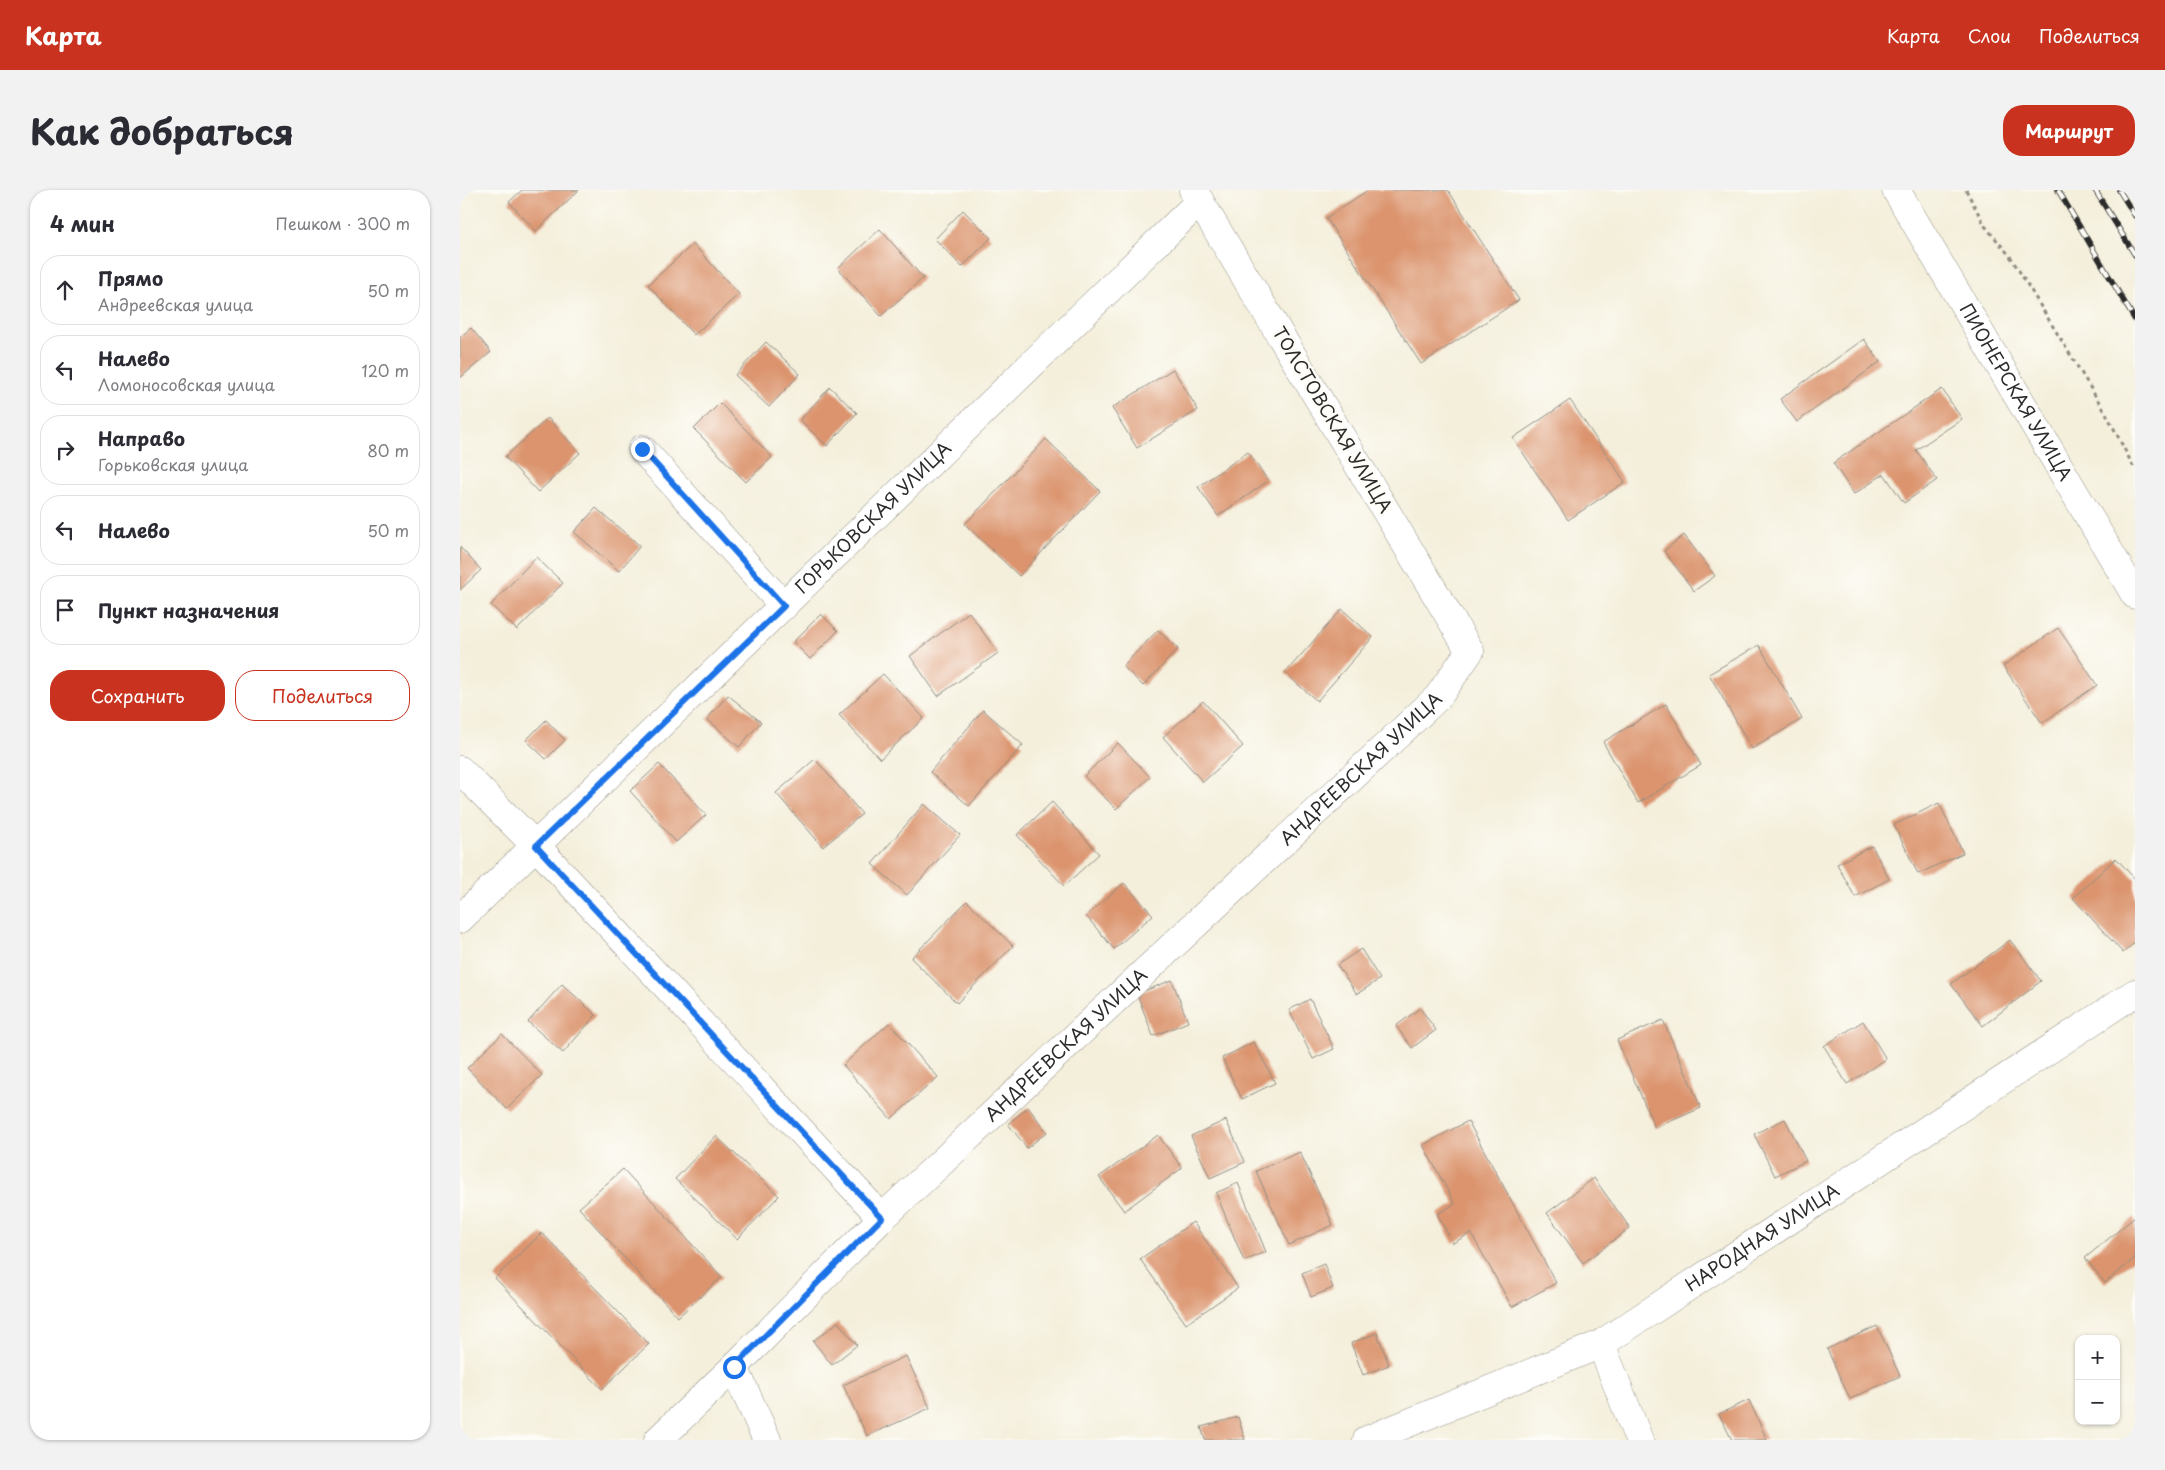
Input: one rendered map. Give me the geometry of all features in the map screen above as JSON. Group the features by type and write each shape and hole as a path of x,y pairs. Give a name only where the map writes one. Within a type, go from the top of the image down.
{"street":[{"name":"ПИОНЕРСКАЯ УЛИЦА","path":"1896,190 2135,595"},
{"name":"ГОРЬКОВСКАЯ УЛИЦА","path":"460,919 784,606 1197,196"},
{"name":"ТОЛСТОВСКАЯ УЛИЦА","path":"1197,196 1470,651"},
{"path":"642,449 784,606"},
{"name":"АНДРЕЕВСКАЯ УЛИЦА","path":"658,1440 734,1367 882,1218 1438,697 1470,651"},
{"path":"460,770 536,846 882,1218"},
{"name":"НАРОДНАЯ УЛИЦА","path":"1367,1440 1602,1344 2135,993"},
{"path":"1602,1344 1639,1440"},
{"path":"734,1367 767,1440"}],"path":[{"path":"1966,190 1985,226 2010,256 2092,390 2135,470"}],"building":[{"path":"522,190 579,190 536,231 509,202"},
{"path":"1368,190 1448,190 1519,300 1421,364 1326,218"},
{"path":"963,210 991,238 962,267 935,239"},
{"path":"880,229 923,278 881,316 838,268"},
{"path":"693,244 739,294 694,335 648,285"},
{"path":"471,328 491,352 460,378 460,337"},
{"path":"1864,339 1880,362 1797,422 1780,399"},
{"path":"766,342 800,374 769,407 735,375"},
{"path":"1173,369 1198,410 1137,448 1112,408"},
{"path":"830,387 857,413 827,446 800,420"},
{"path":"1942,389 1962,419 1916,450 1937,480 1904,503 1884,474 1854,494 1833,463"},
{"path":"1570,400 1625,482 1568,520 1513,438"},
{"path":"720,403 772,457 746,482 694,429"},
{"path":"548,418 580,453 538,492 505,457"},
{"path":"1046,439 1100,491 1019,576 965,524"},
{"path":"1248,452 1268,481 1218,516 1198,487"},
{"path":"596,508 640,546 619,571 574,532"},
{"path":"1684,535 1715,576 1694,591 1664,551"},
{"path":"460,547 481,570 460,590"},
{"path":"536,557 563,583 517,630 491,605"},
{"path":"1342,609 1373,637 1317,701 1285,673"},
{"path":"969,612 998,653 938,696 910,656"},
{"path":"821,614 838,631 810,659 793,642"},
{"path":"2058,628 2097,685 2042,723 2003,666"},
{"path":"1158,630 1178,649 1143,686 1123,666"},
{"path":"1759,645 1802,719 1752,749 1709,674"},
{"path":"883,674 924,718 880,759 839,715"},
{"path":"728,695 761,722 739,747 707,719"},
{"path":"1203,701 1243,746 1203,782 1163,737"},
{"path":"1666,704 1701,765 1638,803 1603,742"},
{"path":"983,710 1023,745 969,806 930,772"},
{"path":"546,720 565,740 546,759 526,740"},
{"path":"1118,743 1150,777 1116,809 1084,776"},
{"path":"815,759 862,814 823,847 776,793"},
{"path":"659,764 706,815 676,842 630,791"},
{"path":"1052,802 1099,854 1064,886 1017,835"},
{"path":"1939,803 1963,853 1918,874 1894,825"},
{"path":"924,804 960,835 907,895 872,864"},
{"path":"1872,846 1889,879 1855,897 1837,864"},
{"path":"2116,858 2135,879 2135,942 2123,953 2073,898"},
{"path":"1124,883 1153,915 1114,949 1086,916"},
{"path":"967,901 1013,946 957,1003 911,958"},
{"path":"2010,940 2041,981 1983,1026 1951,984"},
{"path":"1361,949 1380,979 1357,994 1337,965"},
{"path":"1172,980 1188,1022 1153,1036 1137,994"},
{"path":"562,984 596,1015 563,1053 528,1022"},
{"path":"1310,999 1334,1049 1313,1059 1289,1010"},
{"path":"1420,1008 1436,1030 1412,1048 1396,1026"},
{"path":"1663,1020 1701,1108 1655,1128 1617,1040"},
{"path":"1863,1021 1886,1059 1847,1084 1824,1046"},
{"path":"889,1023 938,1077 891,1119 843,1065"},
{"path":"502,1034 542,1075 507,1109 467,1068"},
{"path":"1254,1042 1275,1083 1242,1099 1222,1058"},
{"path":"1028,1107 1047,1132 1027,1148 1008,1124"},
{"path":"1785,1119 1806,1161 1775,1176 1754,1134"},
{"path":"1226,1120 1245,1162 1210,1178 1191,1136"},
{"path":"1468,1121 1556,1283 1512,1307 1471,1233 1453,1243 1437,1214 1455,1204 1423,1145"},
{"path":"1158,1135 1182,1168 1124,1211 1099,1177"},
{"path":"716,1136 779,1196 737,1239 675,1179"},
{"path":"1300,1152 1333,1225 1289,1245 1256,1171"},
{"path":"623,1169 722,1277 678,1317 579,1208"},
{"path":"1594,1178 1630,1228 1583,1263 1547,1213"},
{"path":"1238,1183 1266,1252 1244,1261 1216,1193"},
{"path":"2135,1217 2135,1258 2105,1283 2085,1258"},
{"path":"1193,1222 1238,1288 1186,1324 1140,1259"},
{"path":"542,1233 649,1344 602,1389 495,1278"},
{"path":"1324,1264 1333,1288 1311,1297 1302,1273"},
{"path":"838,1322 857,1345 832,1365 813,1341"},
{"path":"1877,1326 1900,1376 1850,1399 1827,1349"},
{"path":"1377,1333 1389,1365 1363,1375 1351,1343"},
{"path":"906,1356 930,1408 867,1436 843,1385"},
{"path":"1749,1400 1767,1440 1732,1440 1719,1414"},
{"path":"1238,1417 1245,1440 1205,1440 1201,1427"}],"railway":[{"path":"2058,190 2135,320"},
{"path":"2095,190 2135,255"},
{"path":"2119,190 2135,216"}],"route":[{"path":"642,449 784,606 536,846 882,1218 734,1367"}]}
